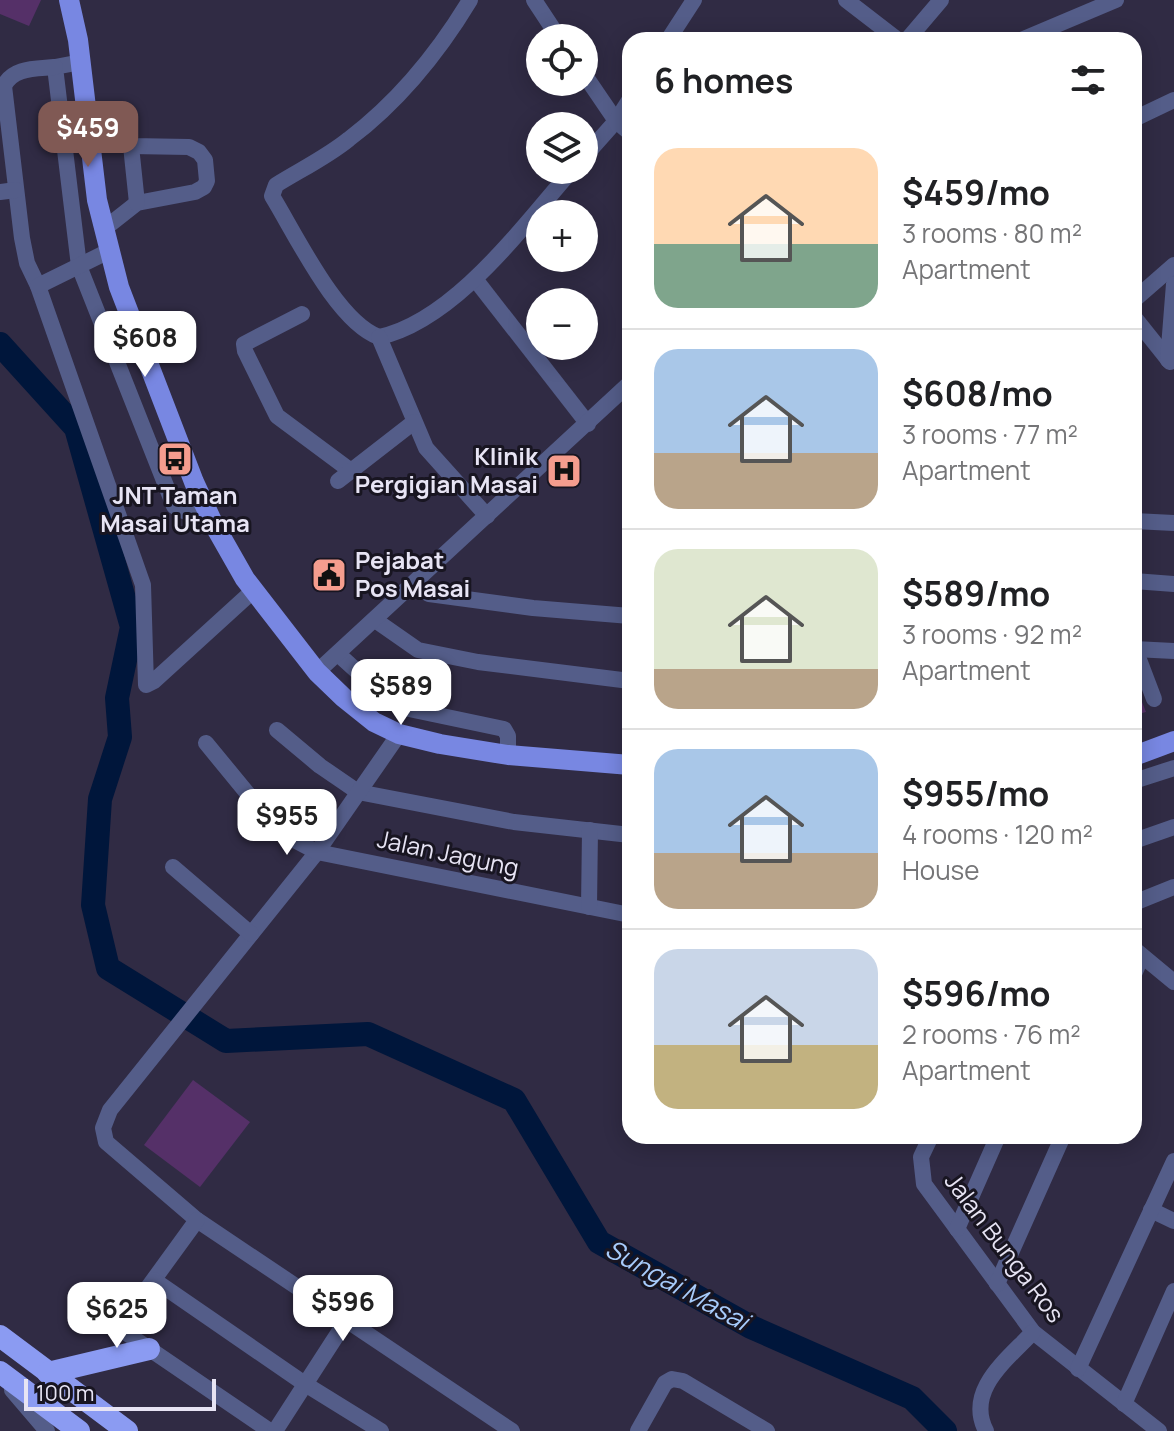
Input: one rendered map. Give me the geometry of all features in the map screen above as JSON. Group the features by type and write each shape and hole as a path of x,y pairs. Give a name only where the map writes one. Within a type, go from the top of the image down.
{"highway":[{"path":"0,1336 127,1431"},
{"path":"48,1373 149,1349"},
{"path":"0,1374 79,1431"}],"main road":[{"path":"69,0 81,62 97,200 119,287 206,508 245,579 317,672 374,722 399,734 440,744 508,755 622,764"},
{"path":"1142,753 1174,741"}],"street":[{"path":"470,0 450,34 408,87 349,140 276,185 272,196 338,304 366,332 379,337 429,316 475,279 560,184"},
{"path":"534,0 550,24"},
{"path":"673,32 694,0"},
{"path":"846,0 888,32"},
{"path":"914,32 941,0"},
{"path":"1040,32 1116,0"},
{"path":"81,62 19,71 8,77 4,86 8,191 27,263 38,286 143,585 146,685 254,590"},
{"path":"55,67 79,266 174,506 184,513 193,514 206,508"},
{"path":"598,95 622,126"},
{"path":"1142,115 1174,100"},
{"path":"598,141 622,112"},
{"path":"89,132 131,146 189,147 199,152 205,160 207,181 204,187 195,192 137,203 104,229"},
{"path":"131,146 137,203"},
{"path":"38,286 109,251"},
{"path":"1142,293 1174,265"},
{"path":"475,279 588,424"},
{"path":"1142,295 1174,282 1171,364"},
{"path":"302,314 244,344 277,416 344,476 414,422"},
{"path":"1142,327 1171,364"},
{"path":"379,337 426,448 487,516"},
{"path":"317,672 622,391"},
{"path":"1142,521 1174,523"},
{"path":"1142,582 1174,584"},
{"path":"414,584 429,594 533,608 622,615"},
{"path":"375,620 418,650 478,662 622,680"},
{"path":"1142,649 1174,651"},
{"path":"338,654 380,692 409,709 504,729 508,736 508,755"},
{"path":"1142,669 1154,699"},
{"path":"277,730 320,766 358,792 514,822 622,834"},
{"path":"399,734 317,852 110,1110 103,1128 106,1142 197,1220 512,1431"},
{"name":"Jalan Jagung","path":"206,743 279,832 317,852 622,913"},
{"path":"1142,778 1174,768"},
{"path":"1142,838 1174,827"},
{"path":"589,907 590,830"},
{"path":"173,867 251,934"},
{"path":"1142,900 1174,887"},
{"path":"1142,955 1174,982"},
{"name":"Jalan Bunga Ros","path":"927,1144 921,1157 924,1184 1033,1332 1159,1431"},
{"path":"957,1229 994,1144"},
{"path":"997,1284 1059,1144"},
{"path":"1078,1369 1174,1161"},
{"path":"1151,1210 1174,1221"},
{"path":"197,1220 124,1324 126,1333 149,1349 272,1431 346,1321"},
{"path":"154,1280 305,1384 381,1431"},
{"path":"1124,1404 1174,1291"},
{"path":"986,1431 979,1404 982,1390 1033,1332"},
{"path":"0,1374 47,1431"},
{"path":"640,1430 665,1383 672,1379 683,1381 767,1431"}],"building":[{"path":"0,0 41,0 29,26 0,14"},
{"path":"193,1080 250,1122 200,1187 144,1145"}],"waterway":[{"name":"Sungai Masai","path":"0,344 76,428 132,627 117,698 120,737 100,799 93,905 108,968 226,1041 368,1034 514,1100 599,1242 751,1327 912,1398 945,1431"}],"place":[{"name":"JNT Taman Masai Utama","path":"175,459"},
{"name":"Klinik Pergigian Masai","path":"564,471"},
{"name":"Pejabat Pos Masai","path":"329,575"}]}
